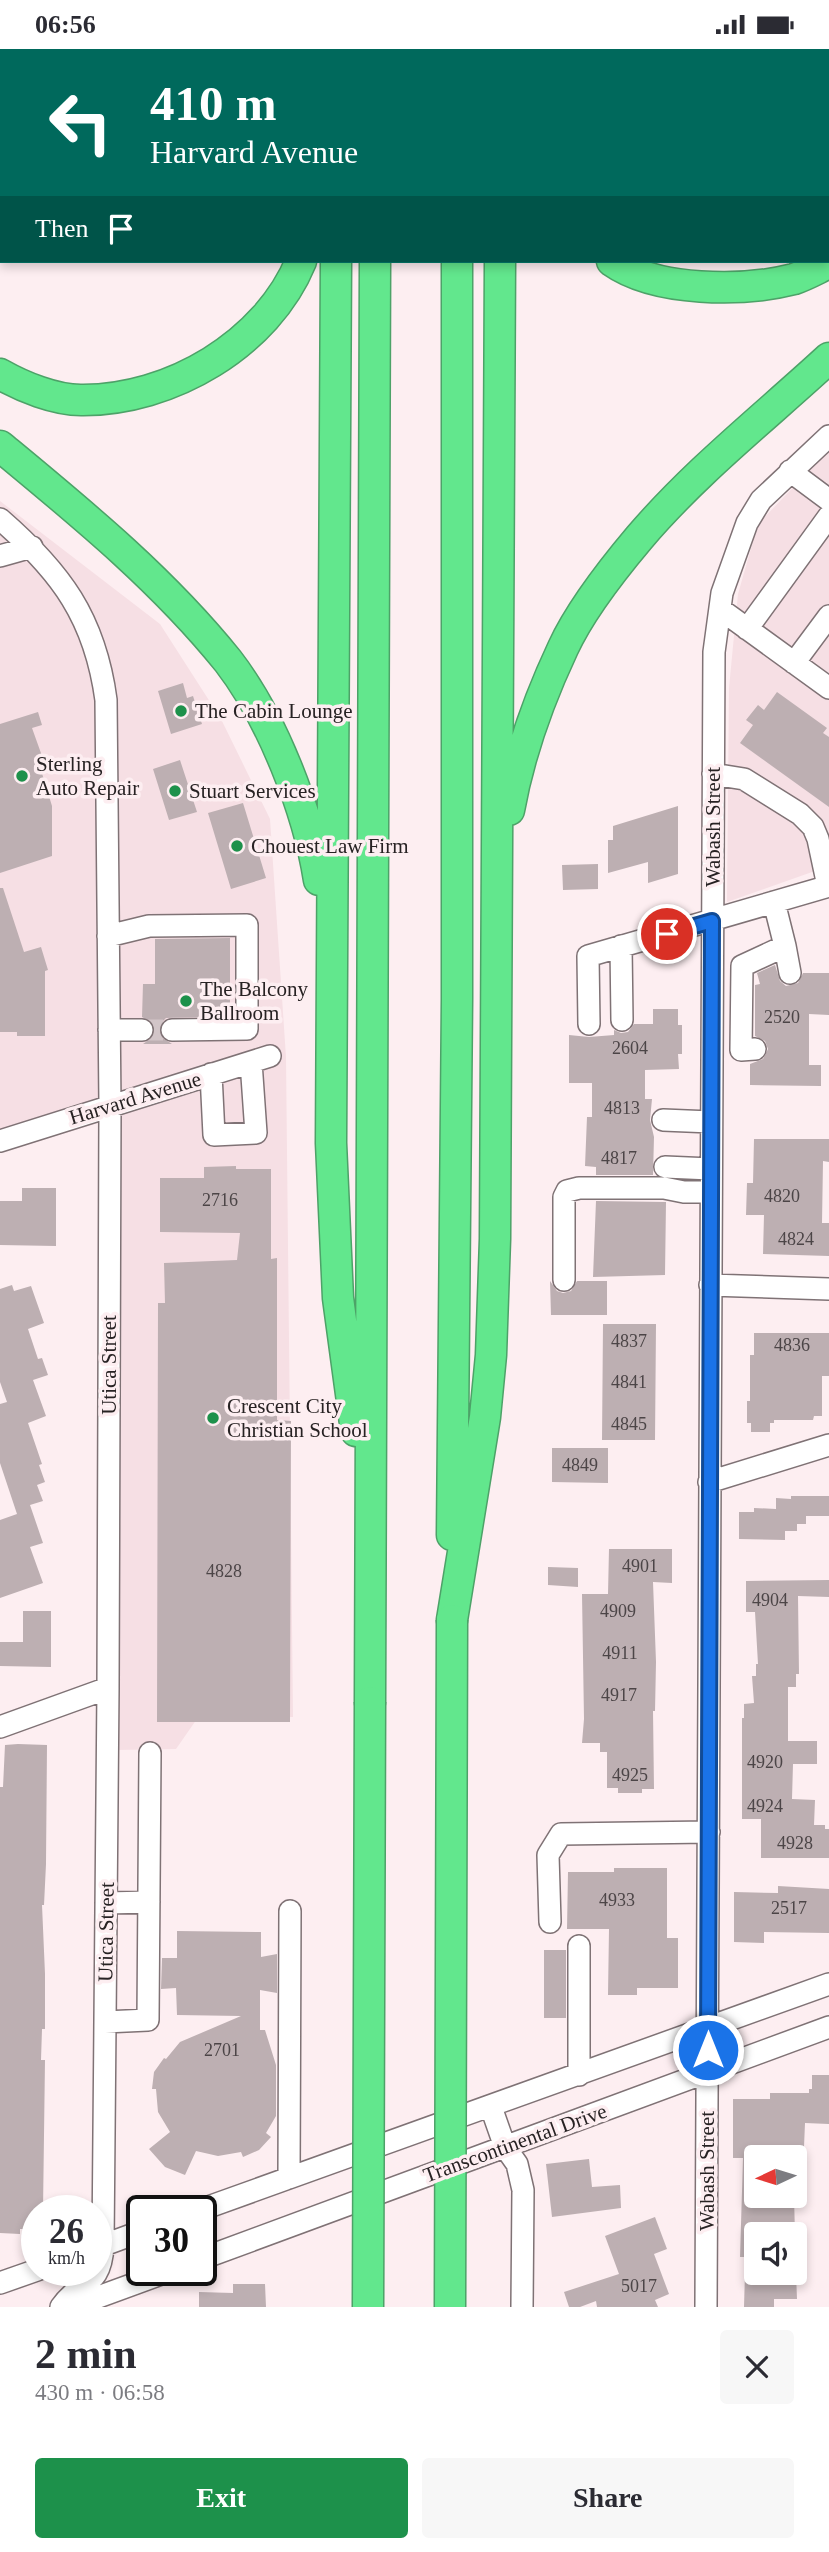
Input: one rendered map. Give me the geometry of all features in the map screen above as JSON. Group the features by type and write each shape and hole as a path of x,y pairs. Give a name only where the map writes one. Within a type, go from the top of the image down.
{"highway":[{"path":"0,374 16,383 80,401 128,395 183,379 237,344 273,309 300,263"},
{"path":"330,1027 336,263"},
{"path":"368,2307 374,263"},
{"path":"450,2307 457,999 457,263"},
{"path":"452,1620 477,1476 491,1355 495,1239 500,263"},
{"path":"616,263 648,277 688,286 751,285 795,278 829,263"},
{"path":"497,908 509,806 537,712 563,646 595,596 639,538 681,493 829,358"},
{"path":"0,446 167,591 229,663 260,711 297,795 315,855 327,932 338,1298 370,1527"}],"street":[{"name":"Wabash Street","path":"706,2307 714,652 722,593 747,523 761,500 829,436"},
{"path":"790,471 829,500"},
{"path":"747,629 829,516"},
{"name":"Utica Street","path":"0,519 32,547 63,583 79,610 102,666 106,700 110,1106 108,1688 100,2195"},
{"path":"0,556 32,547"},
{"path":"720,609 829,688"},
{"path":"794,663 829,616"},
{"path":"589,1024 588,956 829,886 818,839 813,828 800,814 744,779 713,774"},
{"path":"774,902 790,973"},
{"path":"108,936 149,926 247,925 247,1029 172,1030"},
{"path":"621,946 621,1020"},
{"path":"755,1049 741,1050 742,966 785,946"},
{"path":"109,1030 142,1030"},
{"name":"Harvard Avenue","path":"0,1141 211,1074 260,1059 256,1133 214,1135 211,1074"},
{"path":"663,1120 711,1122"},
{"path":"665,1167 711,1169"},
{"path":"564,1280 564,1197 567,1191 579,1188 664,1188 684,1192 711,1192"},
{"path":"710,1286 829,1289"},
{"path":"709,1482 829,1445"},
{"path":"0,1727 108,1688"},
{"path":"105,2022 148,2021 150,1753"},
{"path":"550,1922 548,1854 561,1834 709,1832"},
{"path":"106,1903 149,1902"},
{"path":"289,2178 290,1911"},
{"path":"579,1946 579,2075"},
{"name":"Transcontinental Drive","path":"217,2204 829,1984"},
{"name":"Transcontinental Drive","path":"217,2253 829,2027"},
{"path":"491,2107 505,2147 517,2164 523,2190 522,2307"},
{"path":"0,2283 21,2276"},
{"name":"Utica Street","path":"61,2307 66,2299 86,2286"},
{"path":"71,2307 102,2301 136,2286"}],"shaded area":[{"path":"829,450 829,866 727,902 729,688 738,594 758,524"},
{"path":"0,501 160,624 221,719 270,819 286,1057 293,1717 199,1716 176,1749 115,1750 121,1116 0,1153"}],"building":[{"name":"The Cabin Lounge","path":"183,683 187,698 193,696 202,724 171,734 158,691"},
{"path":"777,692 827,728 823,733 829,737 829,807 740,743 753,725 746,720 758,705 764,710"},
{"path":"38,712 42,725 32,728 42,756 37,757 52,806 52,856 0,873 0,724"},
{"name":"Stuart Services","path":"180,760 197,812 169,820 153,769"},
{"name":"Chouest Law Firm","path":"243,803 266,878 231,889 208,813"},
{"path":"678,806 678,874 648,883 648,862 608,873 608,840 613,840 613,826"},
{"path":"598,864 598,889 563,890 562,865"},
{"path":"0,888 3,888 24,952 41,947 48,970 45,971 45,1036 17,1036 17,1032 0,1032"},
{"name":"The Balcony Ballroom","path":"230,938 230,1016 166,1018 159,1031 161,1037 172,1044 143,1044 153,1037 155,1031 153,1023 142,1017 143,984 155,984 155,939"},
{"path":"775,965 780,981 786,986 798,983 803,973 829,973 829,1015 809,1014 809,1065 821,1065 821,1086 750,1085 750,1064 763,1059 768,1049 765,1041 755,1036 755,985 760,984 757,973"},
{"path":"653,1009 678,1009 678,1025 682,1025 682,1054 678,1054 679,1069 645,1070 645,1099 652,1099 650,1120 654,1137 653,1175 596,1175 596,1167 585,1166 587,1117 592,1117 592,1083 569,1083 569,1035 589,1037 614,1035 614,1030 628,1032 634,1024 653,1024"},
{"path":"754,1139 829,1139 829,1162 823,1161 822,1223 829,1223 829,1256 763,1254 764,1215 746,1215 747,1183 753,1183"},
{"path":"236,1166 236,1169 271,1169 271,1259 277,1258 277,1420 291,1421 290,1722 157,1722 158,1303 165,1303 164,1263 237,1260 240,1233 160,1232 160,1178 204,1178 204,1167"},
{"path":"22,1188 56,1188 56,1246 0,1245 0,1201 22,1201"},
{"path":"596,1201 666,1202 665,1275 593,1277"},
{"path":"550,1281 557,1291 563,1293 571,1291 577,1281 607,1281 607,1315 551,1315"},
{"path":"12,1285 14,1291 31,1286 44,1323 28,1329 38,1359 42,1358 48,1375 33,1380 46,1416 28,1423 42,1464 39,1465 45,1482 37,1485 43,1501 30,1505 43,1543 30,1547 43,1583 0,1598 0,1520 17,1514 0,1463 0,1404 7,1402 0,1382 0,1289"},
{"path":"603,1324 656,1324 655,1440 602,1440"},
{"path":"754,1333 829,1333 829,1376 822,1376 822,1416 814,1416 813,1420 774,1420 774,1423 770,1423 770,1432 751,1432 751,1423 747,1423 747,1401 750,1401 750,1355 754,1355"},
{"path":"552,1448 608,1448 608,1483 552,1482"},
{"path":"791,1496 829,1496 829,1516 806,1516 806,1524 797,1524 797,1531 785,1531 785,1540 739,1539 739,1512 754,1512 754,1508 776,1509 776,1498 791,1499"},
{"path":"609,1549 672,1549 672,1583 653,1582 656,1662 653,1711 654,1789 642,1789 642,1793 618,1793 618,1788 607,1788 607,1752 600,1752 600,1743 582,1743 582,1594 608,1594"},
{"path":"548,1567 578,1568 578,1587 548,1585"},
{"path":"829,1580 829,1597 798,1596 799,1674 796,1674 796,1687 788,1687 788,1741 817,1741 817,1764 793,1764 792,1799 815,1800 814,1825 825,1825 825,1829 829,1829 829,1858 761,1858 761,1819 742,1819 742,1718 744,1704 754,1703 752,1676 756,1676 758,1664 755,1612 746,1612 746,1581"},
{"path":"23,1611 51,1611 51,1667 0,1666 0,1642 23,1642"},
{"path":"5,1745 47,1745 46,1864 42,1905 45,1974 45,2029 42,2029 41,2060 45,2060 43,2195 21,2195 20,2234 0,2233 0,1787 3,1787"},
{"path":"614,1868 667,1868 667,1938 678,1938 678,1988 637,1988 637,1995 608,1995 609,1929 567,1929 568,1872 614,1872"},
{"path":"778,1886 829,1889 829,1933 764,1932 764,1943 734,1942 734,1892 778,1893"},
{"path":"177,1931 261,1932 261,1957 277,1954 277,1993 260,1990 260,2030 265,2030 276,2065 276,2116 266,2133 271,2137 259,2150 243,2157 241,2152 218,2156 196,2151 185,2175 165,2167 149,2149 170,2132 158,2112 156,2089 152,2089 154,2072 180,2042 241,2016 177,2015 176,1988 161,1989 162,1958 177,1958"},
{"path":"544,1950 566,1950 566,2018 544,2018"},
{"path":"812,2075 829,2075 829,2124 805,2123 804,2145 744,2145 744,2209 794,2209 795,2222 744,2222 744,2257 740,2257 743,2158 733,2158 733,2099 770,2099 770,2093 809,2093 809,2089 812,2089"},
{"path":"589,2159 592,2187 620,2185 621,2208 552,2217 546,2164"},
{"path":"655,2217 667,2249 654,2254 669,2294 655,2300 658,2307 597,2307 596,2301 580,2307 569,2307 564,2292 619,2274 605,2236"},
{"path":"233,2284 265,2284 266,2307 199,2307 199,2292 233,2293"},
{"path":"745,2285 796,2285 797,2299 774,2299 774,2307 744,2307"}],"tunnel":[{"path":"142,1030 172,1030"}],"place":[{"name":"The Cabin Lounge","path":"181,711"},
{"name":"Sterling Auto Repair","path":"22,776"},
{"name":"Stuart Services","path":"175,791"},
{"name":"Chouest Law Firm","path":"237,846"},
{"name":"The Balcony Ballroom","path":"186,1001"},
{"name":"Crescent City Christian School","path":"213,1418"}],"route":[{"path":"667,934 712,921 708,2050"}]}
